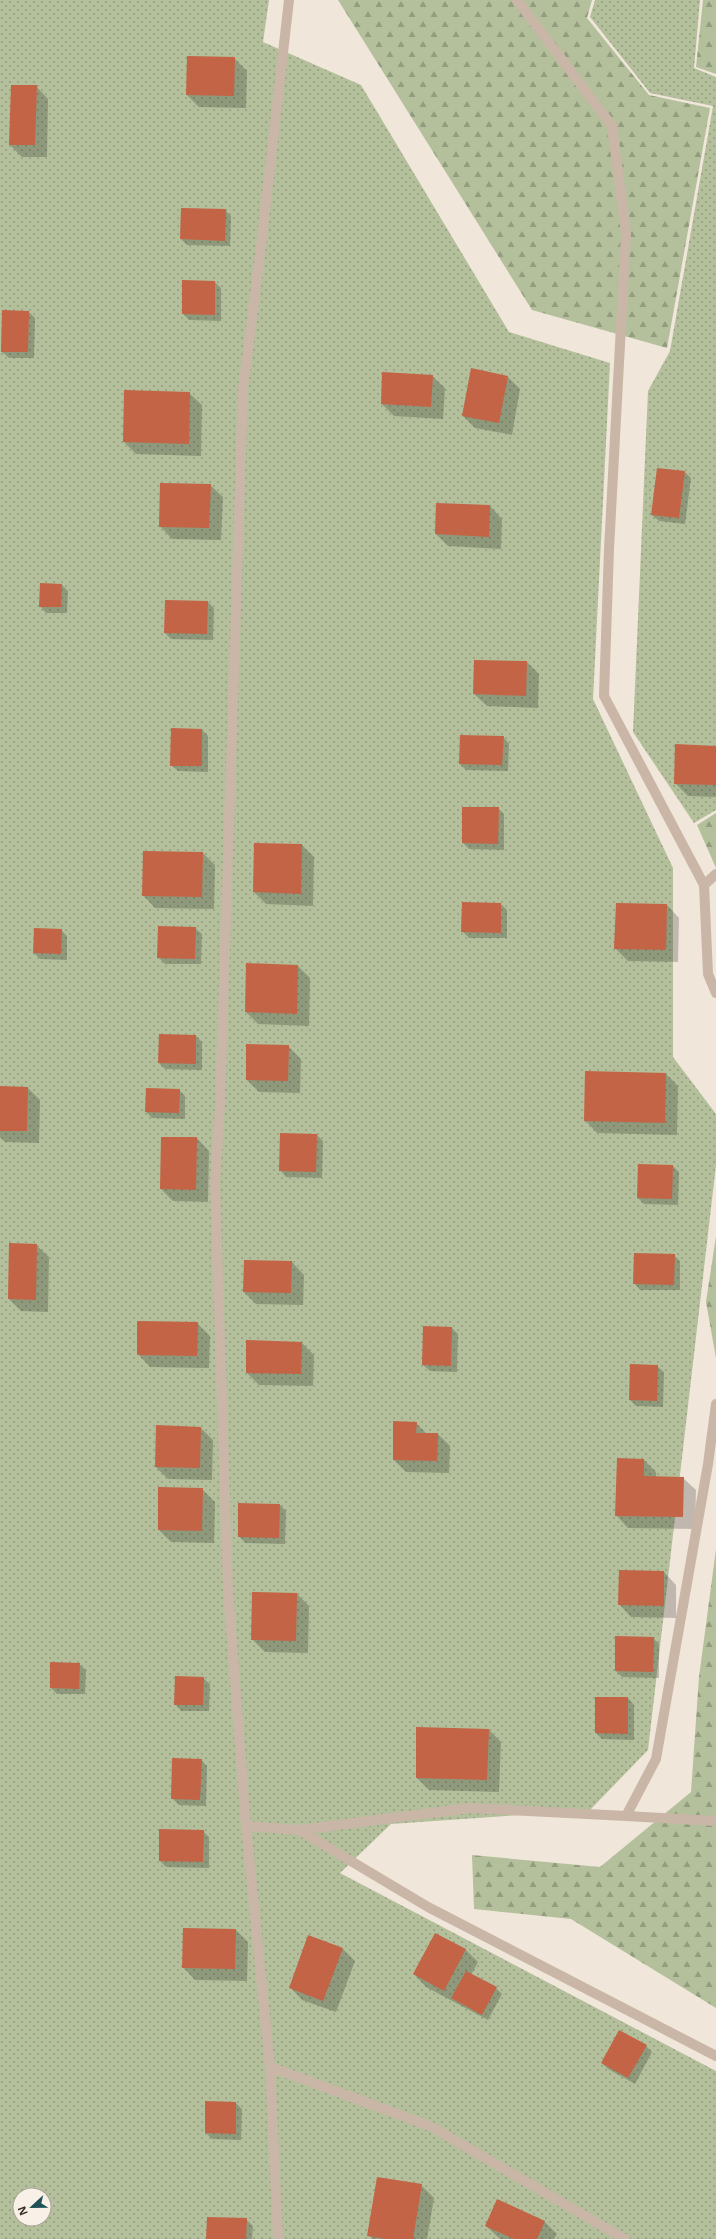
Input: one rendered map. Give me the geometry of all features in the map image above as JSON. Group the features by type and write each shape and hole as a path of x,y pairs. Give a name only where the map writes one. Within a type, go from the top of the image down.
{"lane":[{"path":"278,2239 270,2066 246,1826 228,1590 215,1184 220,1096 243,389 261,246 288,0"},
{"path":"517,0 612,126 626,233 609,548 604,696 704,885 708,974 716,993"},
{"path":"704,885 716,874"},
{"path":"626,1816 656,1759 708,1464 716,1404"},
{"path":"246,1826 299,1830 470,1808 716,1821"},
{"path":"299,1830 428,1908 716,2056"},
{"path":"270,2066 430,2126 625,2239"}],"green space":[{"path":"0,0 269,0 263,42 361,85 509,332 610,363 593,699 673,868 673,1057 716,1114 716,1165 648,1750 590,1810 391,1824 340,1873 716,2071 716,2239 0,2239"},
{"path":"338,0 592,0 587,18 649,95 710,108 667,348 532,310"},
{"path":"595,0 700,0 694,68 716,77 716,810 694,823 633,732 648,391 670,351 713,106 650,93 590,17"},
{"path":"703,0 716,0 716,74 696,67"},
{"path":"716,813 716,868 697,825"},
{"path":"716,1236 716,1358 706,1302"},
{"path":"716,1549 716,2008 571,1919 474,1909 472,1855 600,1867 691,1792 699,1677"}],"building":[{"path":"187,56 235,57 234,96 186,95"},
{"path":"11,85 37,85 35,145 9,145"},
{"path":"181,208 226,209 225,241 180,239"},
{"path":"182,280 215,281 215,315 182,314"},
{"path":"2,310 29,311 28,352 1,352"},
{"path":"471,368 508,376 499,423 462,416"},
{"path":"382,372 433,375 431,407 381,404"},
{"path":"124,390 190,392 189,444 123,442"},
{"path":"657,468 685,471 679,518 651,515"},
{"path":"160,483 211,484 209,528 159,527"},
{"path":"436,503 490,505 489,537 435,534"},
{"path":"40,583 62,584 61,607 39,607"},
{"path":"165,600 208,601 207,634 164,633"},
{"path":"474,660 527,661 526,696 473,694"},
{"path":"171,728 202,729 202,766 170,766"},
{"path":"460,735 504,736 502,765 459,764"},
{"path":"675,744 716,746 716,785 674,784"},
{"path":"462,807 499,807 498,844 462,843"},
{"path":"254,843 302,844 301,894 253,892"},
{"path":"143,851 203,852 202,897 142,896"},
{"path":"462,902 501,903 501,933 461,932"},
{"path":"616,903 667,904 666,950 614,949"},
{"path":"158,926 196,927 195,959 157,958"},
{"path":"34,928 62,929 61,954 33,953"},
{"path":"246,963 298,965 297,1014 245,1012"},
{"path":"159,1034 196,1035 196,1064 158,1063"},
{"path":"246,1044 289,1045 288,1081 246,1080"},
{"path":"585,1071 666,1073 665,1123 584,1121"},
{"path":"0,1086 28,1087 27,1131 0,1131"},
{"path":"146,1088 180,1089 179,1113 145,1112"},
{"path":"280,1133 317,1134 316,1172 279,1171"},
{"path":"161,1137 197,1137 196,1190 160,1189"},
{"path":"638,1164 673,1165 672,1199 637,1198"},
{"path":"9,1243 37,1244 36,1300 8,1299"},
{"path":"634,1253 675,1254 674,1285 633,1284"},
{"path":"244,1260 292,1261 291,1293 243,1292"},
{"path":"137,1321 198,1322 197,1356 137,1355"},
{"path":"423,1326 452,1327 451,1366 422,1365"},
{"path":"246,1340 302,1342 301,1374 246,1373"},
{"path":"630,1364 658,1365 657,1401 629,1400"},
{"path":"393,1421 417,1422 416,1433 438,1433 437,1461 393,1460"},
{"path":"156,1425 201,1427 200,1468 155,1467"},
{"path":"617,1458 644,1459 644,1476 684,1477 683,1517 615,1516"},
{"path":"158,1487 203,1488 202,1531 158,1530"},
{"path":"238,1503 280,1504 279,1538 238,1537"},
{"path":"619,1570 664,1571 664,1606 618,1605"},
{"path":"252,1592 297,1593 296,1641 251,1640"},
{"path":"615,1636 654,1637 653,1672 615,1671"},
{"path":"50,1662 80,1663 79,1689 50,1688"},
{"path":"175,1676 204,1677 203,1705 174,1705"},
{"path":"595,1697 628,1697 628,1734 595,1733"},
{"path":"416,1727 489,1729 487,1780 416,1778"},
{"path":"172,1758 202,1759 200,1800 171,1799"},
{"path":"159,1829 204,1830 203,1862 159,1861"},
{"path":"183,1928 236,1929 235,1969 182,1968"},
{"path":"435,1933 466,1949 444,1991 413,1974"},
{"path":"308,1935 343,1948 323,2001 289,1988"},
{"path":"466,1971 497,1987 482,2015 451,1998"},
{"path":"619,2030 647,2045 628,2078 601,2063"},
{"path":"205,2101 236,2102 236,2134 205,2133"},
{"path":"377,2177 422,2184 413,2239 387,2239 367,2236"},
{"path":"497,2199 545,2221 537,2239 514,2239 485,2226"},
{"path":"207,2217 247,2218 246,2239 206,2239"}]}
